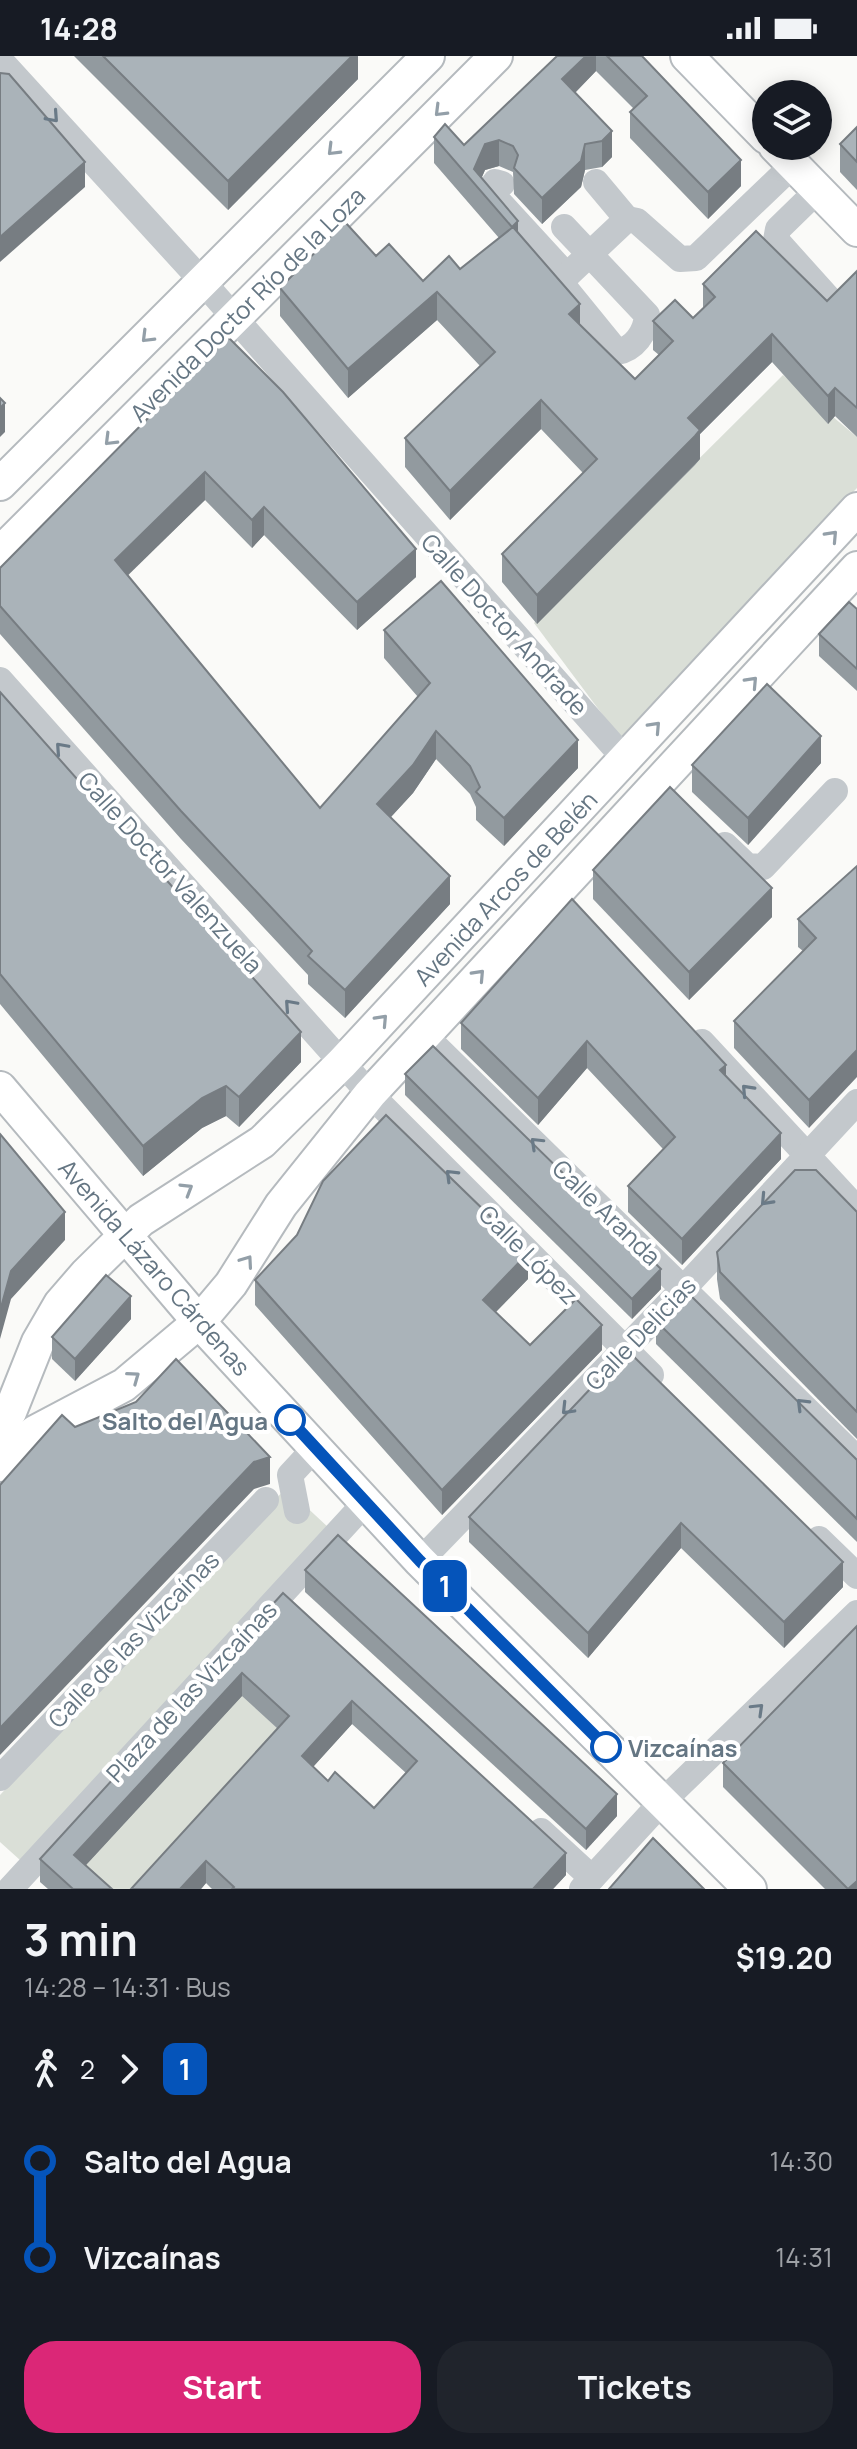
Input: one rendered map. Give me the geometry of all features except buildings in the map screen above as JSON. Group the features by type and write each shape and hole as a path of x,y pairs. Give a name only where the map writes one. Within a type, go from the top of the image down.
{"main road":[{"name":"Avenida Doctor Río de la Loza","path":"0,484 428,56"},
{"name":"Avenida Doctor Río de la Loza","path":"0,553 233,316 496,56"},
{"path":"687,56 752,123"},
{"path":"789,160 857,230"},
{"name":"Avenida Arcos de Belén","path":"0,1427 10,1412 38,1342 60,1304 124,1235 169,1200 262,1142 342,1063 857,509"},
{"name":"Avenida Arcos de Belén","path":"0,1465 35,1432 124,1385 199,1322 255,1250 281,1205 370,1094 424,1035 570,900 669,793 857,568"},
{"name":"Avenida Lázaro Cárdenas","path":"1,1090 199,1322 420,1561 750,1889"}],"street":[{"name":"Calle Doctor Andrade","path":"0,60 202,281 625,759"},
{"path":"596,182 627,219 637,221 680,259 696,258 780,160"},
{"path":"502,184 495,182 490,192 567,276"},
{"path":"818,190 778,229 776,240 829,299"},
{"path":"564,227 590,255 647,315 646,328 628,350 617,352 560,282 590,255 627,219"},
{"name":"Calle Doctor Valenzuela","path":"0,680 342,1063"},
{"path":"703,824 747,866 763,867 835,791"},
{"path":"689,1027 857,1209"},
{"name":"Calle Aranda","path":"424,1035 685,1287 857,1459"},
{"name":"Calle López","path":"342,1063 669,1392"},
{"name":"Calle Delicias","path":"420,1561 685,1287 857,1102"},
{"path":"297,1511 290,1475 315,1448"},
{"name":"Calle de las Vizcaínas","path":"0,1778 266,1500"},
{"name":"Plaza de las Vizcaínas","path":"13,1881 366,1502"},
{"path":"802,1522 857,1576"},
{"path":"282,1593 305,1614"},
{"path":"528,1819 587,1883 662,1802 857,1613"}],"shaded area":[{"path":"783,375 857,437 857,488 620,738 534,623"},
{"path":"286,1488 329,1528 20,1860 0,1842 0,1795"},
{"path":"242,1695 289,1739 152,1889 87,1889 74,1878"}],"bus line":[{"name":"1","path":"290,1420 420,1561 606,1747"}],"place":[{"name":"Salto del Agua","path":"290,1420"},
{"name":"Vizcaínas","path":"606,1747"}]}
